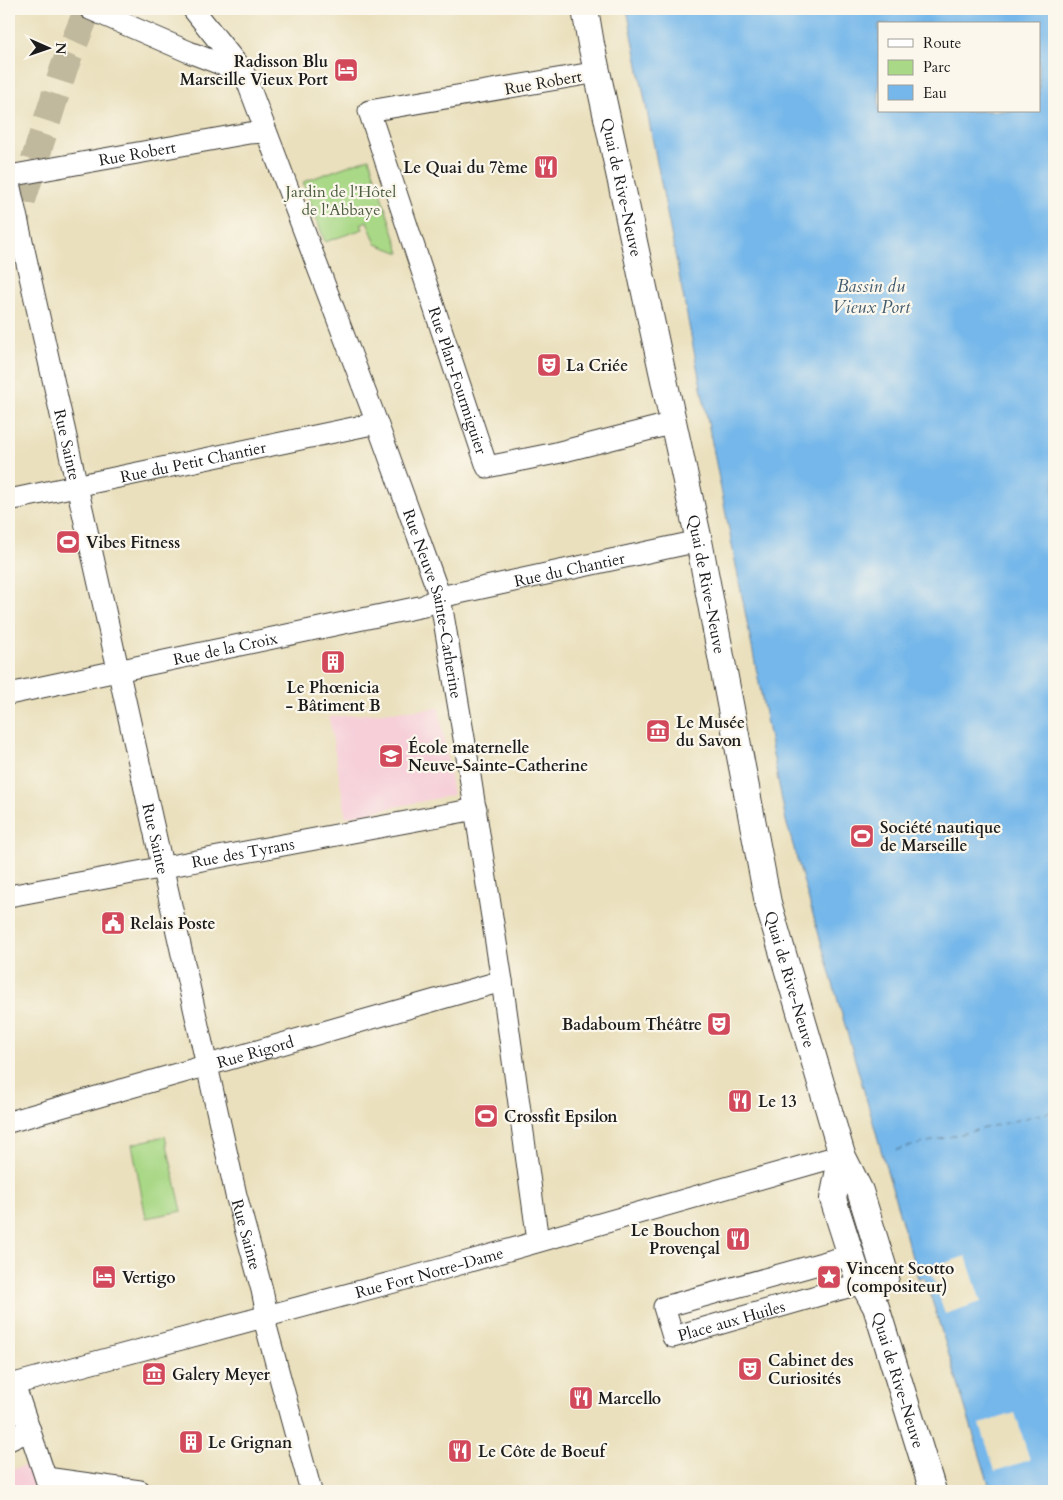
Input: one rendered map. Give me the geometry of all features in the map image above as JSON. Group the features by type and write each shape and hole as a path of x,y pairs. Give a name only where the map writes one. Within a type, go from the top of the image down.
{"main road":[{"name":"Quai de Rive-Neuve","path":"585,9 699,542 768,903 842,1156 860,1190 874,1279 876,1307 933,1491"},
{"name":"Quai de Rive-Neuve","path":"842,1156 833,1199 851,1255 874,1279"}],"street":[{"path":"90,9 189,52 244,73"},
{"name":"Rue Neuve Sainte-Catherine","path":"193,9 244,73 377,423 440,597 476,809 538,1241"},
{"name":"Rue Robert","path":"369,111 598,72"},
{"name":"Rue Plan-Fourmiguier","path":"369,111 487,468 556,453 674,423"},
{"name":"Rue Robert","path":"9,176 239,134 266,132"},
{"name":"Rue Sainte","path":"9,183 236,1195 262,1290 267,1316 264,1319 311,1491"},
{"name":"Rue du Petit Chantier","path":"9,500 377,423"},
{"name":"Rue du Chantier","path":"440,597 699,542"},
{"name":"Rue de la Croix","path":"9,694 424,606 440,597"},
{"name":"Rue des Tyrans","path":"9,896 476,809"},
{"name":"Rue Rigord","path":"9,1122 502,981"},
{"name":"Rue Fort Notre-Dame","path":"12,1382 267,1316 842,1156"},
{"name":"Place aux Huiles","path":"851,1255 664,1307 673,1337 874,1279"},
{"path":"12,1382 48,1485 140,1491"},
{"path":"9,1440 30,1430"}],"shaded area":[{"name":"École maternelle Neuve-Sainte-Catherine","path":"439,708 453,795 346,817 329,717"},
{"path":"27,1465 35,1491 9,1491 9,1470"}],"green space":[{"name":"Jardin de l'Hôtel de l'Abbaye","path":"369,158 400,253 376,244 367,221 361,224 363,229 325,242 303,182"},
{"path":"165,1136 182,1211 146,1218 132,1144"}],"water":[{"name":"Bassin du Vieux Port","path":"627,9 1054,9 1054,1491 991,1491 927,1284 923,1278 918,1278 786,821"}],"pier":[{"path":"966,1256 981,1302 945,1314 930,1268"},
{"path":"1015,1413 1030,1460 995,1471 980,1424"}],"ferry route":[{"path":"896,1150 1054,1111"}],"tunnel":[{"path":"9,241 64,68 88,9"}],"place":[{"name":"Radisson Blu Marseille Vieux Port","path":"346,70"},
{"name":"Le Quai du 7ème","path":"546,167"},
{"name":"La Criée","path":"549,365"},
{"name":"Vibes Fitness","path":"68,542"},
{"name":"Le Phœnicia - Bâtiment B","path":"333,662"},
{"name":"Le Musée du Savon","path":"658,731"},
{"name":"École maternelle Neuve-Sainte-Catherine","path":"391,756"},
{"name":"Société nautique de Marseille","path":"862,836"},
{"name":"Relais Poste","path":"113,923"},
{"name":"Badaboum Théâtre","path":"719,1024"},
{"name":"Le 13","path":"740,1101"},
{"name":"Crossfit Epsilon","path":"486,1116"},
{"name":"Le Bouchon Provençal","path":"738,1239"},
{"name":"Vertigo","path":"104,1277"},
{"name":"Vincent Scotto (compositeur)","path":"829,1277"},
{"name":"Cabinet des Curiosités","path":"750,1369"},
{"name":"Galery Meyer","path":"154,1374"},
{"name":"Marcello","path":"581,1398"},
{"name":"Le Grignan","path":"191,1442"},
{"name":"Le Côte de Boeuf","path":"460,1451"}]}
